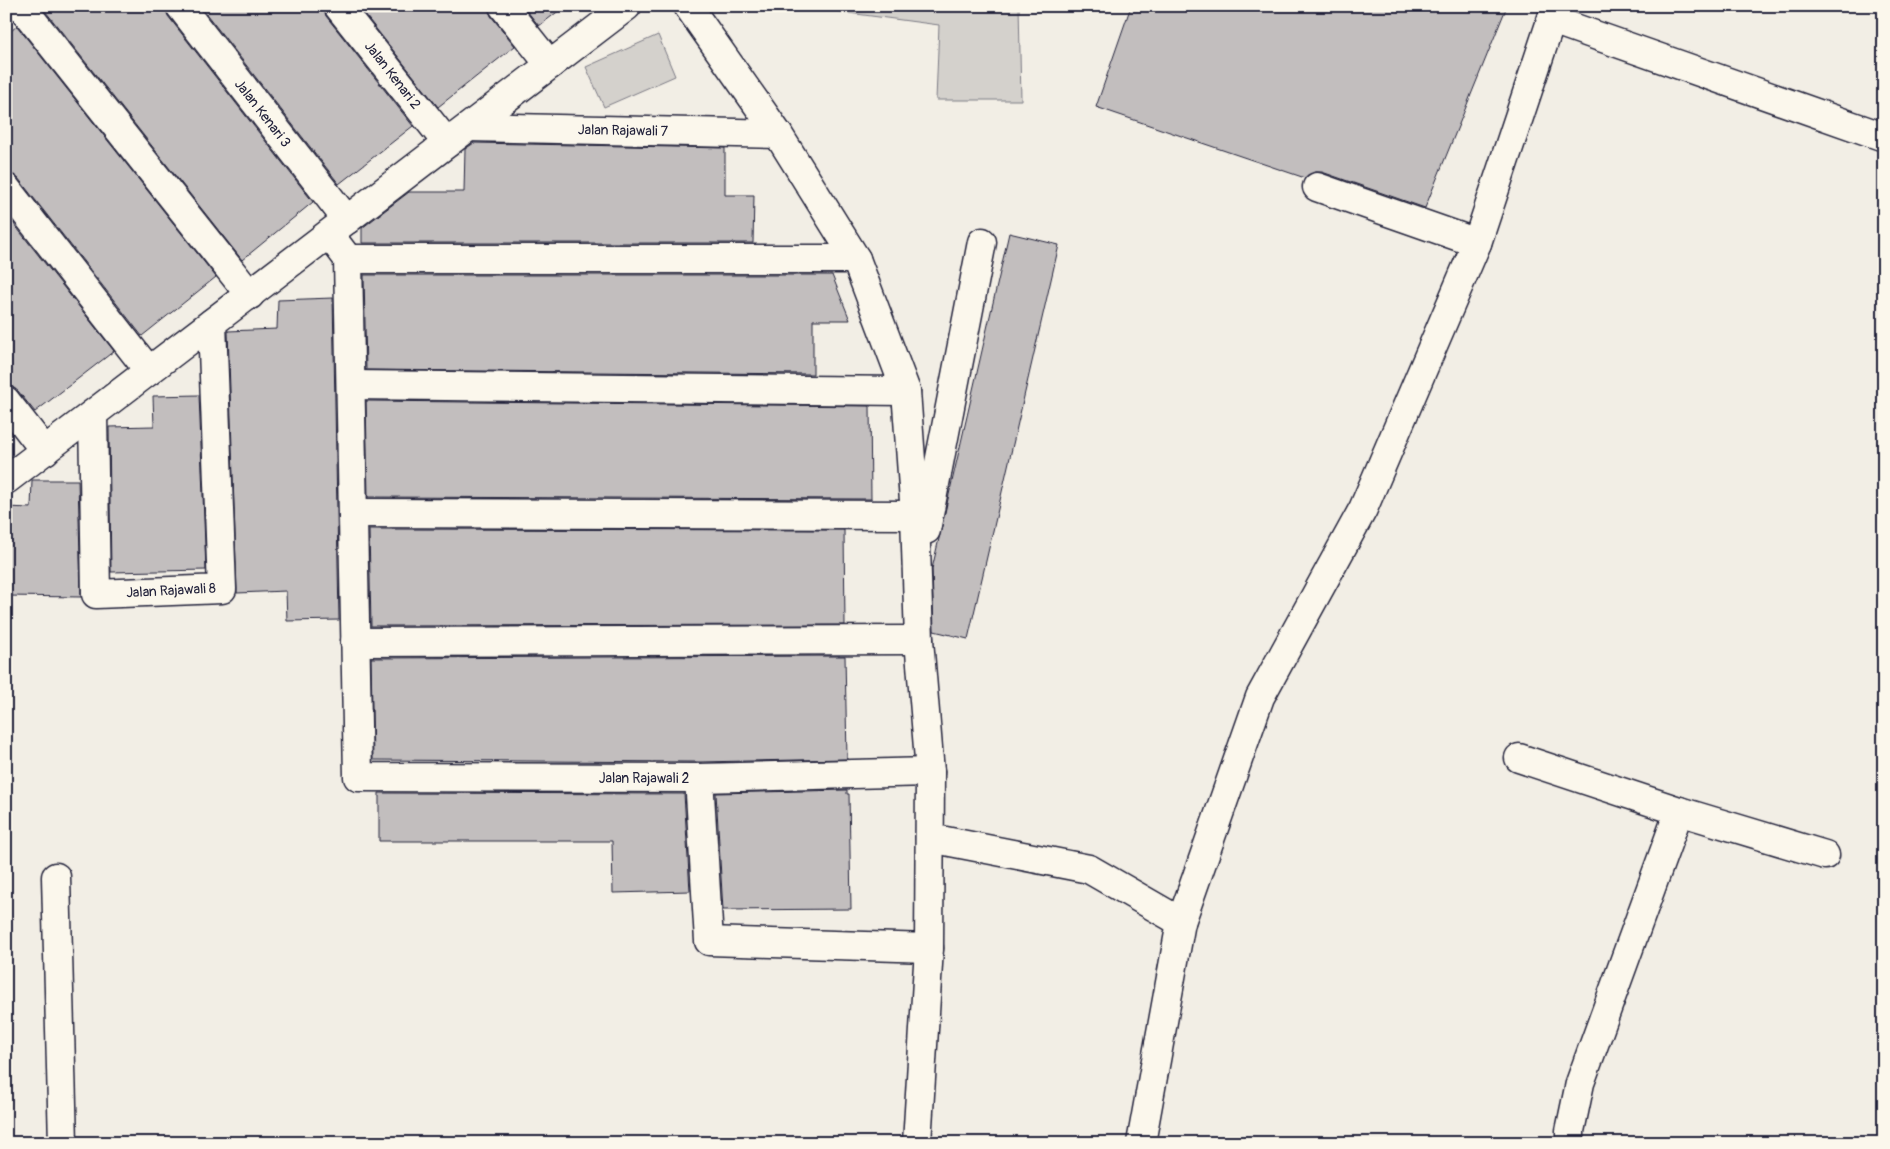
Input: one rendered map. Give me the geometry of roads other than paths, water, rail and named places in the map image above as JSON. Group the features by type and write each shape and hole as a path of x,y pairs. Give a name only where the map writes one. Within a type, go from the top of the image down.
{"street":[{"path":"21,6 250,295"},
{"name":"Jalan Kenari 3","path":"180,6 338,227 348,259"},
{"name":"Jalan Kenari 2","path":"338,6 447,144"},
{"path":"503,6 550,65"},
{"path":"6,480 627,6"},
{"path":"688,6 778,134 856,259 906,391 915,515 918,640 930,772 929,948 917,1143"},
{"path":"1141,1143 1181,922 1260,697 1363,509 1477,243 1554,13 1884,137"},
{"name":"Jalan Rajawali 7","path":"469,127 778,134"},
{"path":"1317,187 1477,243"},
{"path":"6,188 149,371"},
{"path":"916,580 982,242"},
{"path":"856,259 348,259 355,642 918,640"},
{"name":"Jalan Rajawali 8","path":"93,414 96,594 222,589 212,324"},
{"path":"351,385 906,391"},
{"path":"6,401 45,451"},
{"path":"353,513 915,515"},
{"name":"Jalan Rajawali 2","path":"355,642 358,777 699,778 930,772"},
{"path":"1519,758 1679,811 1825,855"},
{"path":"699,778 709,941 929,948"},
{"path":"1570,1143 1570,1131 1580,1083 1679,811"},
{"path":"930,838 1089,869 1181,922"},
{"path":"56,876 63,1143"}]}
